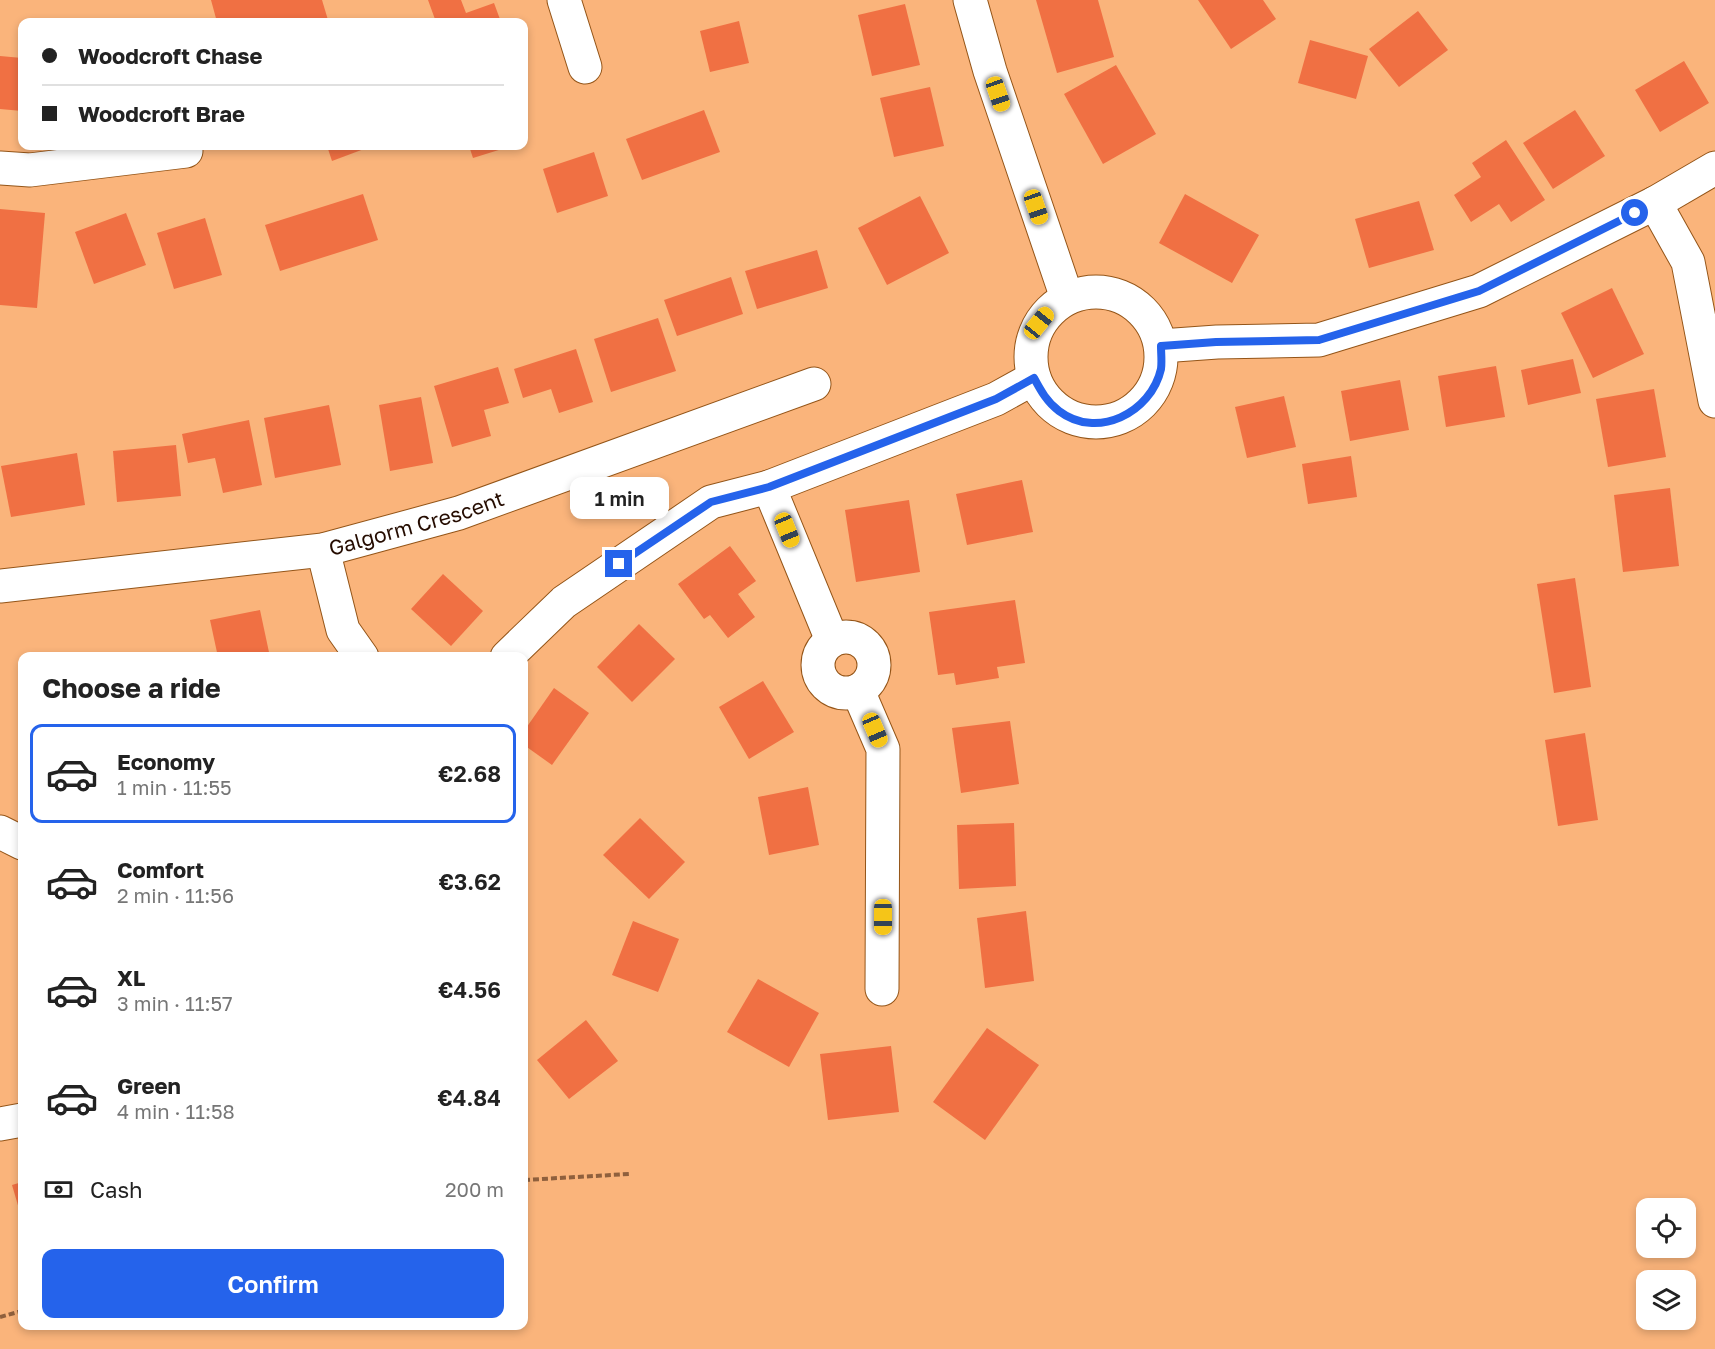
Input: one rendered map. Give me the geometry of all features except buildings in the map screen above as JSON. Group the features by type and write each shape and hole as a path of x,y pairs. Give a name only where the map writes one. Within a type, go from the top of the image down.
{"street":[{"path":"564,0 585,67"},
{"path":"970,0 990,71 1067,298"},
{"path":"0,168 30,170 186,151"},
{"path":"1161,346 1216,342 1319,340 1479,291 1655,203 1715,168"},
{"path":"1655,203 1688,262 1715,401"},
{"path":"1086,291 1107,292 1126,298 1143,310 1155,327 1161,346 1161,368 1154,388 1141,405 1123,417 1101,422 1080,421 1060,412 1044,397 1034,378 1030,359 1032,341 1039,323 1051,309 1067,298 1086,291"},
{"path":"512,652 564,602 711,502 769,487 996,399 1034,378"},
{"name":"Galgorm Crescent","path":"0,586 323,550 459,513 814,384"},
{"path":"769,487 832,640 819,654 818,673 830,689 849,693 858,691 883,749 882,989"},
{"path":"323,550 343,630 358,652"},
{"path":"0,831 18,841"},
{"path":"0,1124 18,1121"}],"path":[{"path":"528,1180 629,1174"},
{"path":"0,1317 18,1312"}],"route":[{"path":"619,564 711,502 769,487 996,399 1034,378 1044,397 1060,412 1080,421 1101,422 1123,417 1141,405 1154,388 1161,368 1161,346 1216,342 1319,340 1479,291 1635,213"}]}
